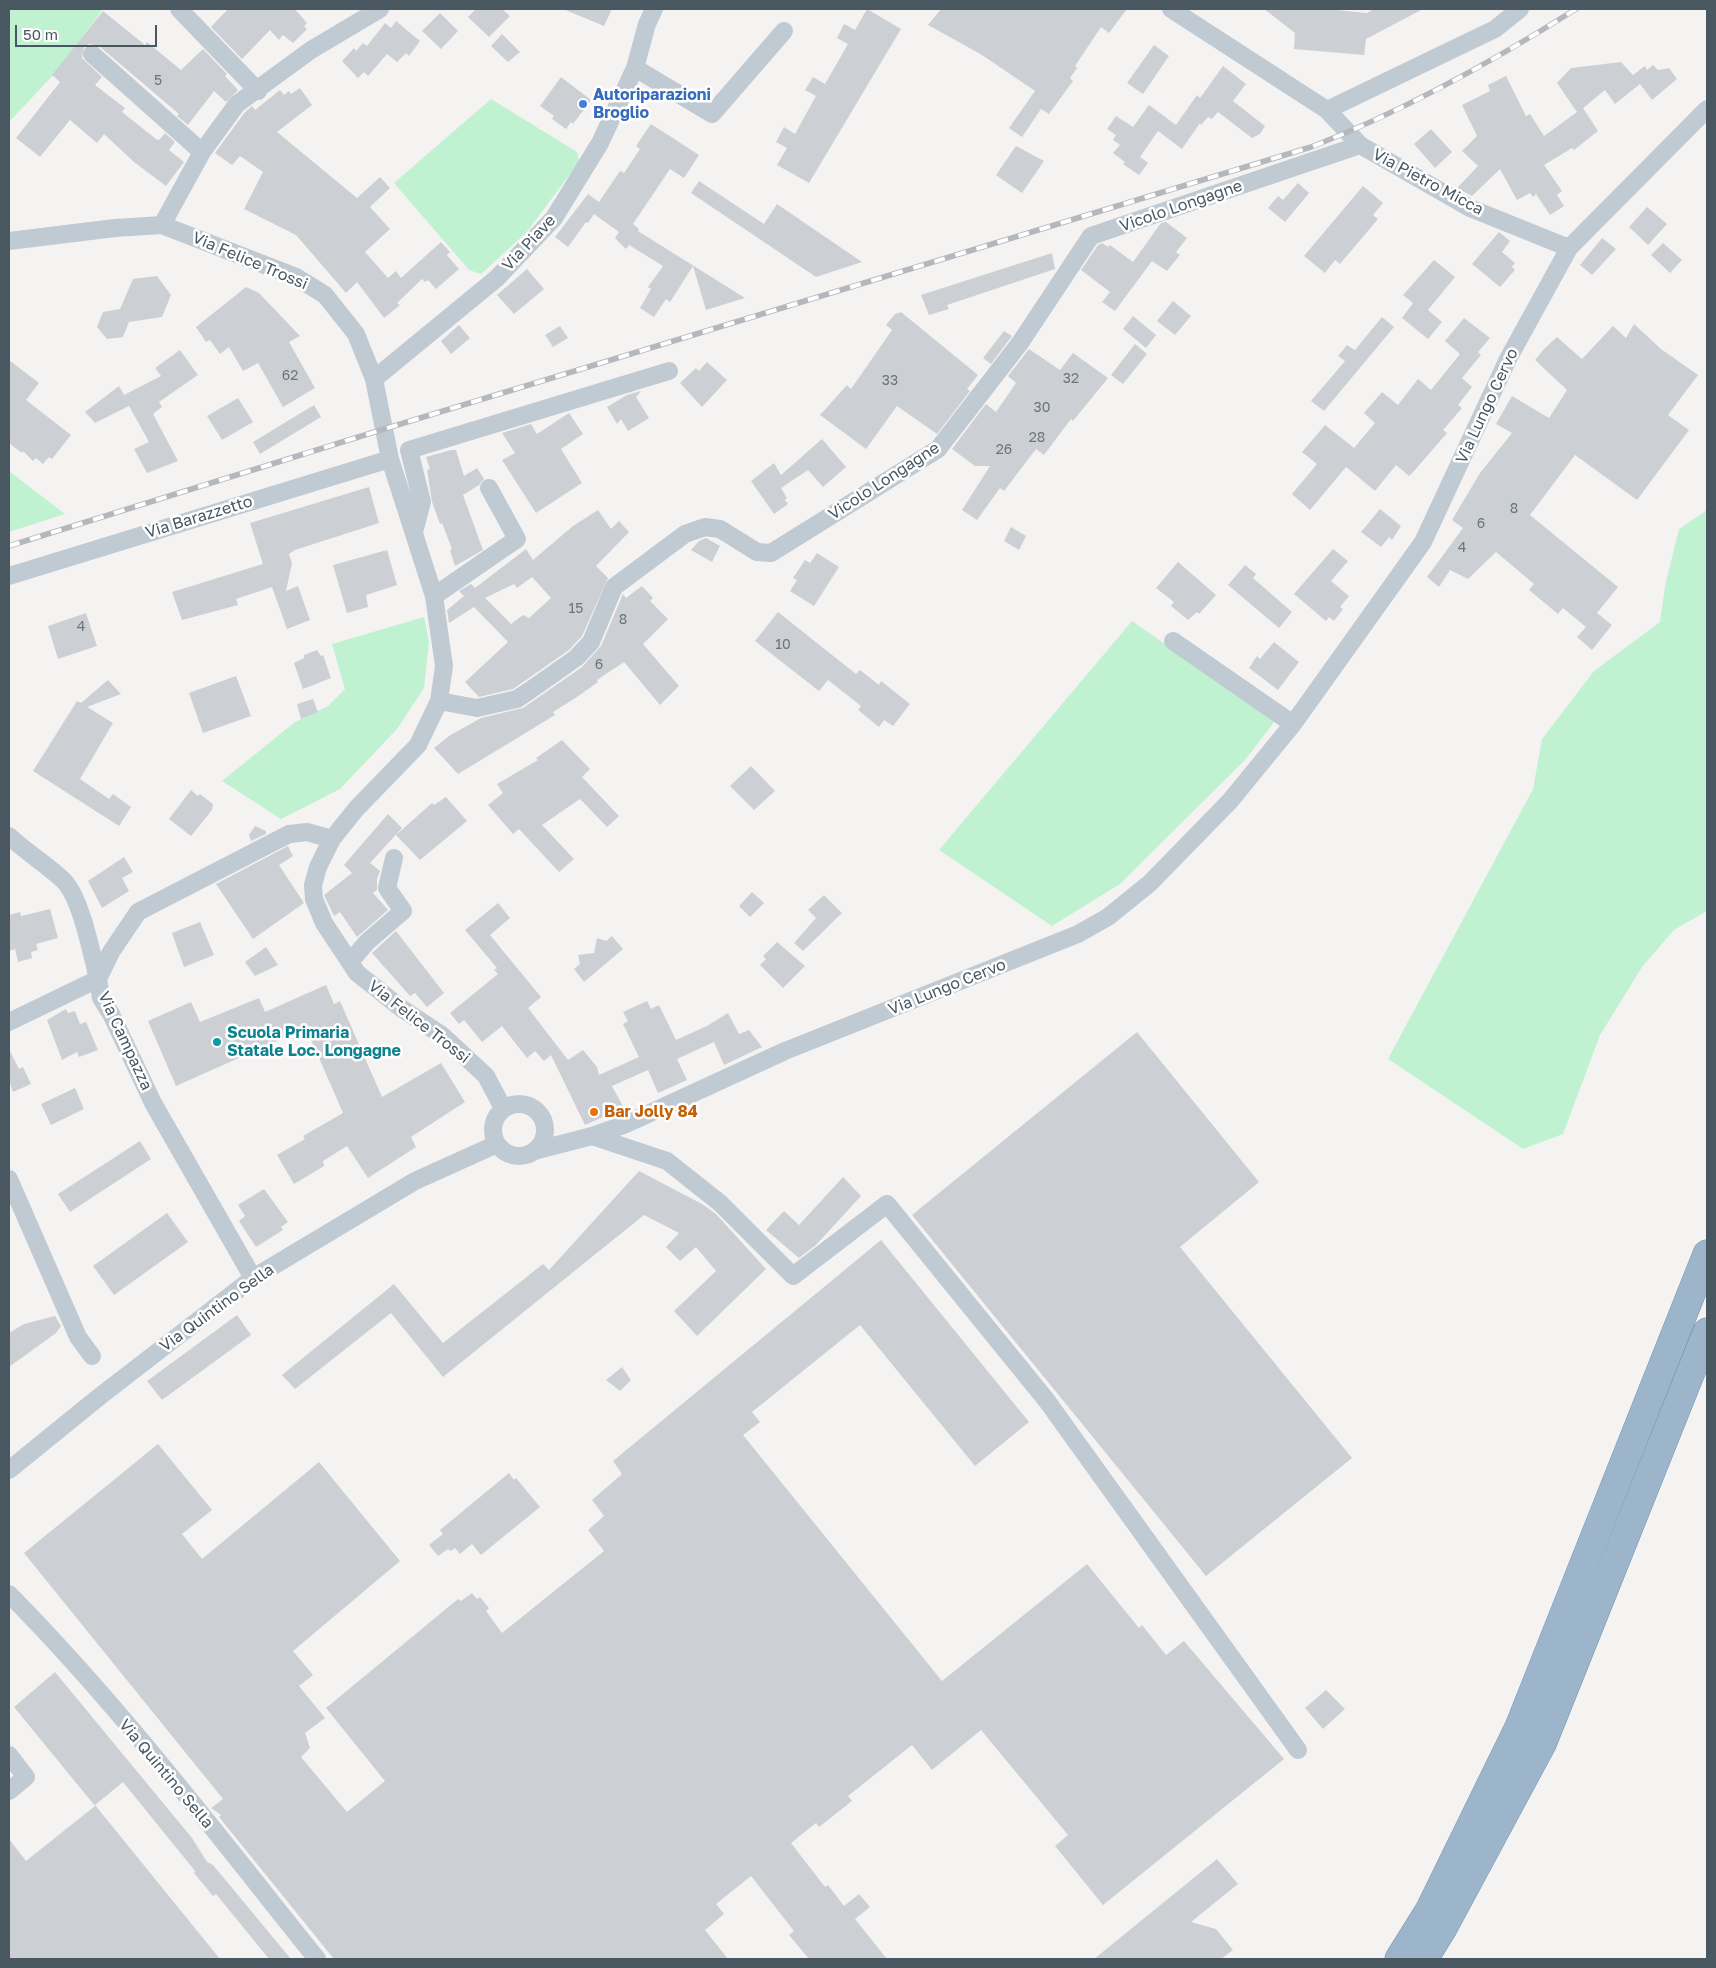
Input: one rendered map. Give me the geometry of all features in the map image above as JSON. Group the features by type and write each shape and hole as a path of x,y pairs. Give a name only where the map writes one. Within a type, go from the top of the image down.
{"highway":[{"path":"1399,1959 1430,1911 1519,1727 1707,1254"},
{"path":"1424,1959 1444,1928 1542,1744 1707,1332"}],"street":[{"path":"179,9 258,91"},
{"path":"162,225 202,152 237,104 258,91 311,50 380,9"},
{"name":"Via Piave","path":"374,379 497,278 554,218 600,143 635,68 647,24 654,9"},
{"name":"Via Pietro Micca","path":"1171,9 1327,110 1360,145 1470,208 1569,248"},
{"path":"1327,110 1495,29 1520,9"},
{"path":"635,68 712,114 784,31"},
{"path":"92,54 202,152"},
{"name":"Via Lungo Cervo","path":"534,1151 592,1136 626,1124 785,1051 1078,934 1108,917 1144,888 1230,801 1293,724 1423,542 1478,428 1508,359 1569,248 1707,109"},
{"name":"Vicolo Longagne","path":"439,701 477,708 517,699 529,691 576,658 591,642 614,588 646,566 685,534 705,527 720,530 757,552 771,553 938,449 1020,343 1091,236 1360,145"},
{"name":"Via Felice Trossi","path":"9,242 162,225 296,277 325,295 356,334 374,379 390,459 434,596 444,666 439,701 418,745 356,809 332,839 318,867 312,885 314,899 324,923 357,973 401,1008 443,1036 486,1076 503,1108"},
{"path":"414,533 422,502 409,450 669,371"},
{"name":"Via Barazzetto","path":"9,576 390,459"},
{"path":"434,596 517,539 489,488"},
{"path":"1173,641 1293,724"},
{"name":"Via Campazza","path":"253,1278 153,1103 111,1014 101,998 98,979 111,952 138,912 289,834 307,832 332,839"},
{"path":"9,836 65,881 76,901 98,979 9,1022"},
{"path":"350,962 367,942 403,911 387,888 394,858"},
{"path":"542,1116 545,1132 540,1146 534,1151 518,1156 510,1155 497,1144 493,1137 494,1121 503,1108 520,1103 536,1110 542,1116 567,1143"},
{"path":"592,1136 667,1161 720,1202 793,1276 888,1204 1047,1401 1298,1750"},
{"name":"Via Quintino Sella","path":"9,1470 99,1397 253,1278 415,1181 497,1144"},
{"path":"9,1179 78,1337 92,1356"},
{"name":"Via Quintino Sella","path":"9,1594 63,1650 207,1822 317,1959"},
{"path":"9,1755 26,1777 9,1791"}],"green space":[{"path":"9,9 103,9 58,70 9,122"},
{"path":"491,99 577,152 579,162 526,233 481,274 469,270 394,183"},
{"path":"9,471 65,514 9,532"},
{"path":"1707,510 1707,911 1674,930 1642,967 1600,1035 1563,1134 1523,1149 1388,1059 1533,789 1542,739 1594,671 1660,622 1665,586 1679,529"},
{"path":"424,617 429,642 424,688 397,729 340,789 281,819 222,781 295,722 328,706 345,689 332,644"},
{"path":"1132,621 1275,721 1245,760 1120,884 1052,926 939,850"}],"building":[{"path":"228,9 295,9 307,23 304,26 307,29 293,43 283,35 279,40 270,30 242,59 211,27"},
{"path":"476,9 502,9 510,16 489,37 468,17"},
{"path":"563,9 612,9 604,26"},
{"path":"867,9 901,29 809,183 777,165 787,148 776,142 784,127 795,134 816,96 805,90 813,77 825,84 848,44 837,38 844,24 855,30"},
{"path":"941,9 1127,9 1109,33 1101,27 1075,66 1077,68 1070,78 1073,81 1049,114 1041,109 1022,137 1009,128 1035,91 982,55 928,25"},
{"path":"1264,9 1326,9 1367,13 1374,9 1423,9 1366,39 1364,55 1294,49 1295,33"},
{"path":"103,11 145,45 147,42 181,70 203,49 227,74 225,76 238,90 226,102 214,91 188,125 177,116 179,114 99,46 89,44 84,47 82,58 102,77 95,85 125,108 122,112 156,139 159,140 165,133 175,142 169,150 184,162 166,186 134,162 104,134 97,143 70,120 40,157 16,138 60,82 52,75"},
{"path":"440,13 458,31 441,49 422,31"},
{"path":"396,21 420,41 409,56 406,53 397,62 387,54 368,76 364,72 358,78 342,61 354,48 356,51 363,43 367,46 385,23 391,28"},
{"path":"502,34 520,52 508,62 491,46"},
{"path":"1154,45 1169,56 1143,94 1127,83"},
{"path":"1621,62 1633,75 1645,66 1647,70 1653,65 1658,70 1669,68 1677,79 1652,100 1640,84 1615,104 1605,90 1583,108 1598,131 1574,150 1572,148 1544,165 1562,191 1557,195 1564,206 1550,215 1536,194 1533,197 1530,193 1517,200 1500,169 1472,196 1457,188 1478,166 1462,151 1477,136 1462,105 1490,91 1488,85 1506,76 1526,116 1530,114 1544,136 1577,112 1557,83 1571,68"},
{"path":"1223,66 1246,84 1233,101 1265,126 1260,134 1252,138 1218,112 1212,119 1208,117 1201,125 1200,123 1182,149 1158,131 1140,157 1148,163 1139,175 1123,164 1125,162 1113,153 1120,145 1113,140 1116,135 1107,129 1116,116 1133,127 1149,105 1176,125 1197,95 1200,98"},
{"path":"561,77 591,100 573,124 571,122 566,129 552,119 554,116 540,106"},
{"path":"300,88 312,105 277,132 357,198 380,177 390,188 370,207 390,229 365,252 388,278 396,271 401,278 441,242 450,252 447,255 459,269 436,289 428,280 425,282 422,279 397,303 400,305 384,318 357,282 346,293 296,235 244,209 263,172 240,156 232,165 215,153 245,112 252,106 255,110 280,90 284,95 289,91 291,94"},
{"path":"651,124 699,155 684,178 670,169 633,224 639,229 638,231 745,298 706,310 693,266 670,302 666,299 654,317 640,308 651,289 648,287 663,266 629,245 626,249 615,238 619,232 594,214 568,247 555,237 588,194 599,202 620,171 624,173 640,149 636,146"},
{"path":"1431,129 1452,152 1435,168 1414,144"},
{"path":"1016,146 1044,161 1022,193 996,175"},
{"path":"699,181 764,224 777,204 862,262 816,277 691,193"},
{"path":"1298,183 1309,193 1285,222 1268,208 1278,196 1283,200"},
{"path":"1363,186 1383,203 1373,215 1378,219 1340,264 1335,260 1325,273 1304,256"},
{"path":"1647,207 1667,224 1648,245 1629,227"},
{"path":"1166,222 1187,238 1176,252 1180,255 1167,271 1152,261 1115,311 1102,302 1110,292 1081,270 1098,245 1102,243 1108,247 1110,245 1133,262 1161,223"},
{"path":"1499,232 1510,241 1502,252 1515,263 1512,267 1515,270 1500,287 1472,264"},
{"path":"1602,238 1616,249 1592,275 1580,265"},
{"path":"1663,243 1682,260 1670,273 1651,255"},
{"path":"1052,253 1055,269 947,305 949,309 929,315 921,295"},
{"path":"1434,260 1455,277 1428,310 1442,322 1428,339 1402,318 1413,303 1403,295"},
{"path":"527,269 544,289 514,314 497,295"},
{"path":"157,276 171,295 162,317 129,322 123,337 107,339 97,327 103,312 120,309 133,279"},
{"path":"246,287 259,293 300,336 289,342 315,388 283,407 258,363 243,371 229,347 220,354 210,340 206,342 196,327"},
{"path":"1173,301 1191,316 1175,335 1157,321"},
{"path":"901,312 978,375 967,389 970,391 937,434 897,406 866,449 820,415 847,385 851,389 892,330 886,325 895,314"},
{"path":"1133,316 1156,335 1146,348 1123,329"},
{"path":"1382,317 1394,327 1324,411 1311,401 1345,361 1338,356 1347,345 1355,350"},
{"path":"1464,318 1490,338 1478,352 1481,355 1462,378 1472,387 1458,405 1462,408 1443,430 1447,433 1409,476 1396,465 1375,491 1346,467 1310,510 1292,494 1317,464 1302,452 1325,425 1354,448 1375,423 1364,413 1382,392 1398,405 1418,379 1431,390 1460,354 1445,341"},
{"path":"1634,324 1661,349 1698,375 1668,415 1689,430 1637,500 1575,455 1530,515 1618,587 1597,613 1612,625 1592,650 1577,637 1586,627 1563,608 1558,614 1529,590 1534,584 1496,552 1468,579 1450,570 1439,587 1427,577 1463,528 1452,520 1480,473 1512,433 1496,424 1512,396 1549,418 1567,390 1535,360 1544,349 1557,337 1582,359 1613,326 1626,338"},
{"path":"459,325 470,338 451,354 441,341"},
{"path":"560,326 568,338 553,347 545,335"},
{"path":"1004,331 1012,336 991,364 983,358"},
{"path":"1135,344 1147,354 1123,384 1111,375"},
{"path":"1029,349 1060,370 1073,353 1108,378 1073,421 1071,419 1044,455 1036,449 1004,491 1000,488 977,520 962,510 990,466 975,466 952,449 986,404 996,412 1016,383 1008,376"},
{"path":"180,350 198,375 159,402 162,407 153,414 178,461 147,473 134,449 149,442 129,406 95,423 85,412 119,386 124,395 161,376 155,368"},
{"path":"9,360 39,383 26,400 71,435 52,459 49,457 43,464 36,458 33,461 23,451 22,453 9,443"},
{"path":"707,362 727,380 702,407 680,383 696,368 699,371"},
{"path":"641,391 636,397 649,418 628,431 621,419 617,424 607,407 627,395"},
{"path":"238,398 253,422 222,440 207,416"},
{"path":"314,405 321,417 260,454 253,442"},
{"path":"569,413 583,434 561,449 582,483 536,513 502,460 515,453 502,433 531,424 537,434"},
{"path":"822,439 846,467 823,487 808,470 781,488 788,504 774,514 751,481 774,463 781,475"},
{"path":"456,450 464,476 477,468 484,479 479,485 463,495 483,550 455,566 450,550 452,549 432,502 427,470 430,469 426,457"},
{"path":"369,487 379,523 295,550 289,554 292,563 286,591 298,586 310,620 287,629 272,587 236,599 238,605 182,620 172,592 263,564 250,523"},
{"path":"1380,509 1401,526 1392,540 1389,537 1381,547 1361,532"},
{"path":"598,510 611,529 619,521 629,532 596,566 608,578 582,636 569,650 513,689 479,697 465,682 508,642 474,607 449,623 447,610 464,596 459,591 471,584 475,588 526,549 533,560 573,526","holes":["532,577 551,598 529,618 523,615 511,624 485,598 514,584 517,588"]},
{"path":"1011,527 1026,536 1019,550 1004,541"},
{"path":"706,538 720,546 712,562 691,550 699,541"},
{"path":"1333,549 1348,561 1331,581 1349,596 1340,607 1343,609 1334,621 1329,617 1326,621 1294,594"},
{"path":"387,550 397,585 366,595 368,607 347,613 333,565"},
{"path":"817,553 839,567 814,606 790,591 797,580 793,578 805,560 810,563"},
{"path":"1178,562 1216,595 1199,614 1197,612 1188,620 1171,606 1174,602 1156,588"},
{"path":"1245,565 1256,574 1253,578 1292,612 1279,628 1228,585"},
{"path":"642,586 653,598 650,601 668,619 643,644 679,686 660,705 624,662 597,680 598,682 577,697 553,712 555,715 458,774 434,748 449,736 481,718 523,708 582,667 601,646 623,594 626,598"},
{"path":"778,612 856,674 860,670 879,685 881,681 910,704 893,726 884,720 879,727 858,710 861,706 828,680 819,691 755,641"},
{"path":"86,613 97,646 58,659 48,626"},
{"path":"1274,642 1299,662 1278,690 1249,668 1257,656 1260,659"},
{"path":"317,650 321,656 323,655 331,678 303,689 294,663 304,658 304,655"},
{"path":"236,676 251,716 203,733 189,693"},
{"path":"108,680 121,694 87,707 113,723 80,779 109,799 113,794 131,807 119,826 33,771 77,701 81,703"},
{"path":"313,699 318,712 301,719 297,704"},
{"path":"562,740 590,769 582,777 619,816 607,827 580,799 542,825 574,859 559,872 519,829 513,834 488,805 503,793 497,784 538,760 536,758"},
{"path":"751,766 775,791 754,810 730,786"},
{"path":"191,790 213,804 212,810 191,836 169,819"},
{"path":"446,797 467,821 420,860 396,835 432,803 434,805"},
{"path":"388,814 402,828 370,863 380,871 377,879 377,890 373,893 388,910 357,937 340,912 334,916 324,895 352,873 344,865"},
{"path":"255,826 266,831 266,834 251,841 249,835"},
{"path":"288,846 293,856 279,865 304,903 253,939 216,884"},
{"path":"124,857 133,872 122,878 129,891 102,908 88,881"},
{"path":"752,892 764,903 750,917 739,906"},
{"path":"824,895 842,913 803,951 794,943 816,918 808,910"},
{"path":"498,903 510,918 490,935 541,997 528,1008 568,1060 583,1050 597,1067 599,1075 639,1057 623,1024 628,1021 623,1012 647,1001 651,1009 659,1005 676,1040 707,1026 728,1013 739,1034 749,1030 762,1047 724,1065 714,1042 677,1059 687,1080 658,1093 648,1070 612,1086 624,1108 585,1125 551,1055 544,1061 535,1051 527,1058 502,1026 482,1042 464,1020 459,1024 450,1013 498,974 494,970 497,968 465,930"},
{"path":"50,909 58,938 36,944 38,950 31,952 32,958 18,962 15,949 9,951 9,915 20,912 21,916"},
{"path":"200,922 214,955 184,967 172,933"},
{"path":"396,931 444,993 427,1007 415,993 410,996 372,953"},
{"path":"612,936 623,949 584,982 574,969 580,964 578,955 594,953 597,938 606,941"},
{"path":"777,942 805,966 783,988 760,965 766,959 763,956"},
{"path":"266,947 278,965 255,976 245,962"},
{"path":"326,985 334,1004 340,1001 382,1097 441,1063 465,1102 411,1137 416,1147 368,1178 347,1146 323,1161 324,1166 294,1184 277,1155 305,1139 303,1136 343,1113 306,1028 176,1086 148,1021 191,1002 200,1022 259,998 265,1012"},
{"path":"66,1009 68,1013 75,1011 80,1024 86,1022 98,1050 79,1057 77,1052 62,1060 47,1020"},
{"path":"1137,1032 1259,1182 1180,1247 1352,1458 1206,1576 912,1215"},
{"path":"9,1049 19,1069 23,1067 31,1084 13,1092 9,1080"},
{"path":"75,1088 84,1109 51,1125 41,1104"},
{"path":"140,1141 151,1159 70,1212 58,1194"},
{"path":"639,1171 702,1204 716,1214 766,1269 697,1336 674,1311 716,1271 696,1247 680,1261 666,1247 679,1233 644,1215 443,1377 391,1313 295,1389 282,1375 394,1284 443,1343 543,1264 549,1270"},
{"path":"843,1177 861,1196 816,1245 799,1258 766,1230 784,1211 799,1225"},
{"path":"264,1189 288,1222 281,1227 283,1230 256,1247 239,1221 245,1216 238,1205"},
{"path":"167,1213 188,1242 114,1295 93,1266"},
{"path":"881,1240 1029,1422 975,1466 860,1325 752,1412 760,1422 743,1435 942,1681 1087,1564 1139,1628 1142,1625 1166,1655 1184,1641 1284,1759 1103,1905 1055,1846 1068,1835 981,1730 932,1770 912,1745 848,1796 852,1801 819,1827 816,1823 791,1843 825,1887 828,1885 844,1906 859,1894 870,1907 855,1919 887,1959 809,1959 789,1935 794,1931 751,1876 716,1904 724,1914 705,1930 728,1959 334,1959 219,1817 221,1815 211,1808 223,1799 24,1553 158,1444 212,1510 182,1534 202,1559 319,1462 400,1561 293,1651 313,1675 299,1686 325,1718 305,1733 310,1748 301,1757 347,1812 385,1781 326,1708 458,1599 461,1601 472,1593 477,1599 480,1597 489,1608 486,1611 502,1633 604,1551 588,1530 604,1516 592,1500 622,1474 613,1461"},
{"path":"237,1315 251,1335 162,1400 147,1381"},
{"path":"55,1316 61,1326 56,1333 9,1367 9,1333 24,1324"},
{"path":"622,1367 631,1380 620,1391 606,1380"},
{"path":"509,1473 514,1480 516,1478 540,1507 481,1555 472,1544 460,1554 455,1548 451,1551 448,1549 438,1556 429,1545 443,1534 440,1530"},
{"path":"55,1672 192,1838 207,1862 213,1865 291,1959 269,1959 216,1894 213,1896 194,1873 195,1871 123,1782 95,1805 220,1959 9,1959 9,1839 26,1861 95,1806 14,1707"},
{"path":"1326,1690 1345,1709 1323,1729 1305,1708"},
{"path":"1217,1859 1238,1884 1191,1922 1216,1929 1233,1950 1221,1959 1094,1959"}],"railway":[{"path":"9,546 384,429 1311,147 1380,118 1447,84 1512,48 1576,9"}],"place":[{"name":"Autoriparazioni Broglio","path":"583,104"},
{"name":"Scuola Primaria Statale Loc. Longagne","path":"217,1042"},
{"name":"Bar Jolly 84","path":"594,1112"}]}
